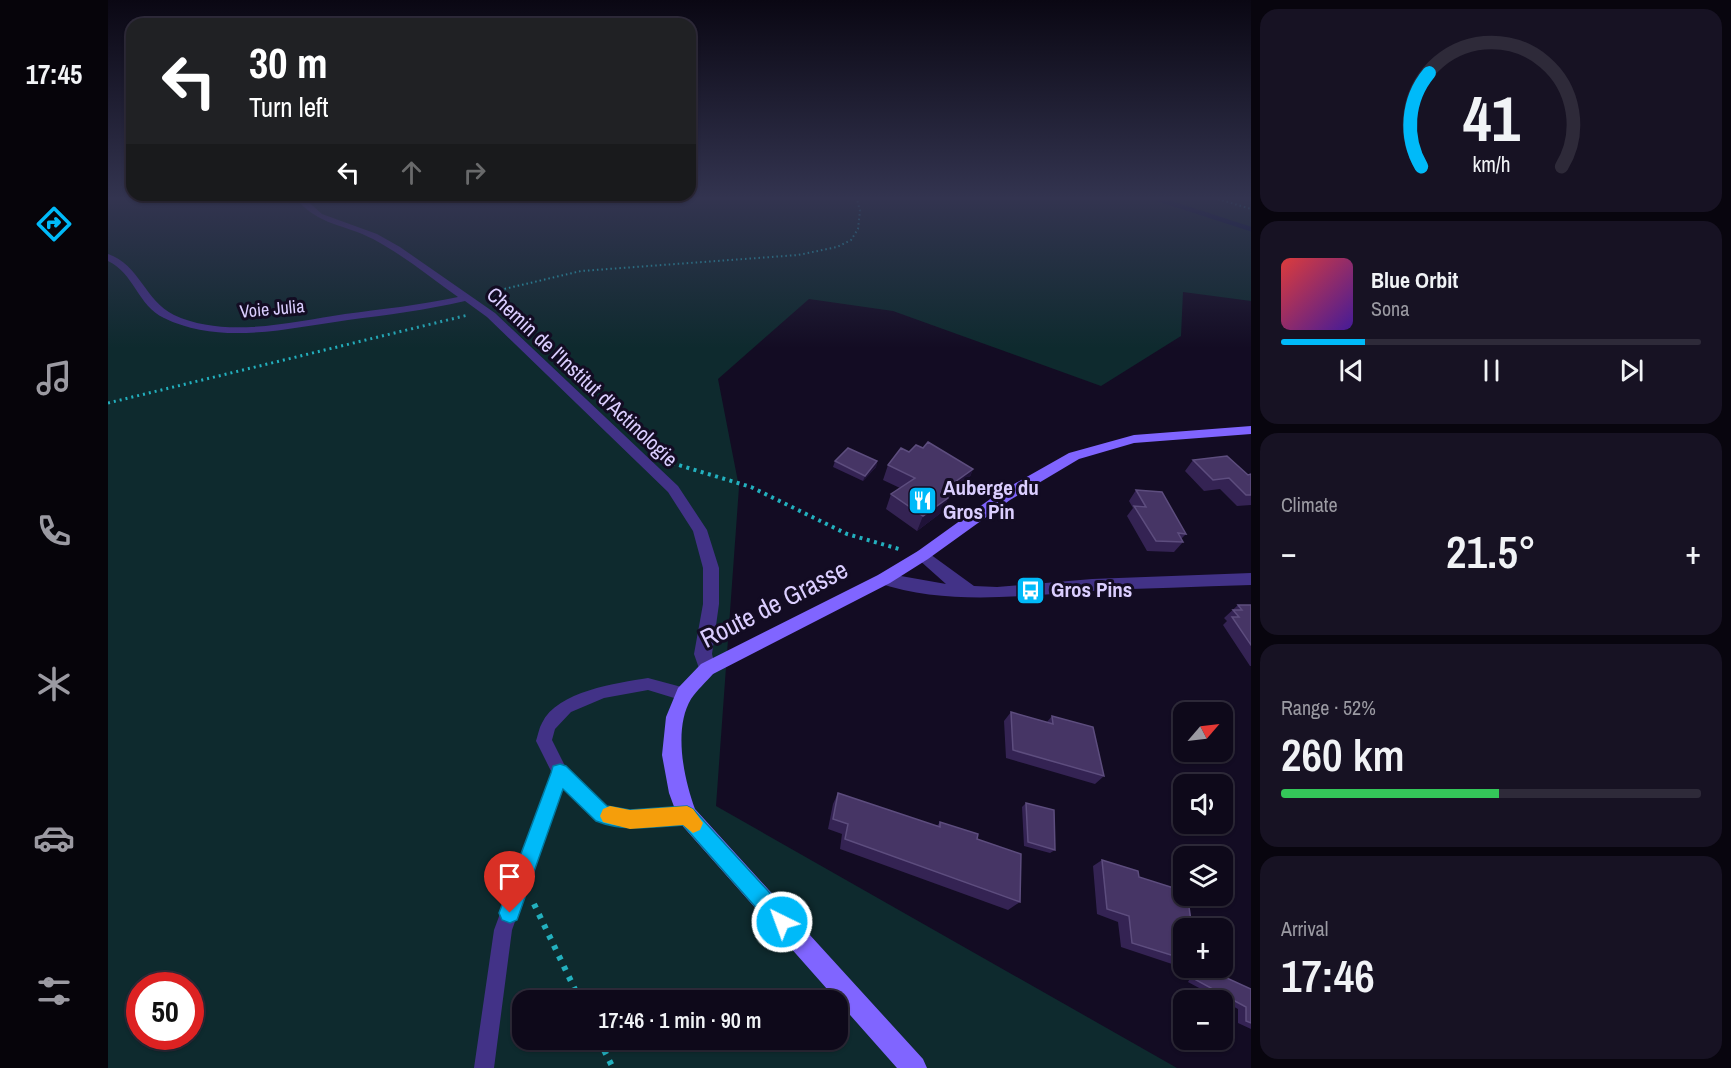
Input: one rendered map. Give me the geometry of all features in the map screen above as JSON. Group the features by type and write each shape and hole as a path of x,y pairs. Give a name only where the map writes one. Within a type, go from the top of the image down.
{"main road":[{"name":"Route de Grasse","path":"915,1068 687,816 679,793 672,755 675,717 684,694 707,669 884,579 923,555 1005,496 1074,456 1134,439 1251,430"}],"street":[{"name":"Chemin de l'Institut d'Actinologie","path":"397,249 486,311 673,489 700,530 711,568 711,604 703,654 707,669"},
{"name":"Voie Julia","path":"108,257 115,259 134,276 146,298 162,313 207,328 289,325 440,305 466,298"},
{"path":"923,555 952,580 973,593"},
{"path":"884,579 939,590 973,593 1092,585 1251,579"}],"lane":[{"path":"684,694 648,684 603,692 566,707 548,725 544,741 560,773 602,814 630,819 687,816"},
{"path":"484,1068 504,930 560,773"}],"path":[{"path":"466,298 581,271 798,255 828,249"},
{"path":"108,403 486,311"},
{"path":"640,458 718,475 751,487 847,534 923,555"},
{"path":"522,879 575,990"},
{"path":"604,1050 613,1068"}],"green space":[{"path":"108,249 1251,249 1251,301 1183,292 1181,336 1101,386 893,311 809,299 718,379 739,487 716,806 1177,1068 108,1068"}],"building":[{"path":"928,442 973,469 941,492 948,498 923,516 891,494 915,478 888,465 901,448 909,452 916,445 923,448"},
{"path":"848,448 877,461 865,476 835,461"},
{"path":"1227,456 1248,475 1251,474 1251,495 1246,495 1229,478 1213,480 1193,460"},
{"path":"1136,490 1162,492 1186,534 1178,533 1183,542 1156,541 1134,506 1146,507"},
{"path":"1238,605 1251,605 1251,645 1232,617 1239,617 1233,610 1242,610"},
{"path":"1011,712 1053,724 1052,716 1093,727 1104,776 1013,750"},
{"path":"838,793 940,827 940,822 978,834 977,839 1021,854 1020,902 845,839 848,824 833,819"},
{"path":"1026,803 1054,810 1055,850 1028,842"},
{"path":"1102,860 1138,871 1139,877 1173,888 1173,906 1189,906 1191,918 1173,918 1173,956 1132,943 1129,916 1107,909"},
{"path":"1197,978 1227,978 1251,989 1251,1023 1246,1021 1246,1007 1233,1000 1233,990 1215,990 1196,980"}],"slow traffic":[{"path":"610,816 630,819 687,816 693,823"}],"place":[{"name":"Auberge du Gros Pin","path":"922,500"},
{"name":"Gros Pins","path":"1030,590"}],"route":[{"path":"510,913 560,773 602,814 630,819 687,816 782,922"}]}
